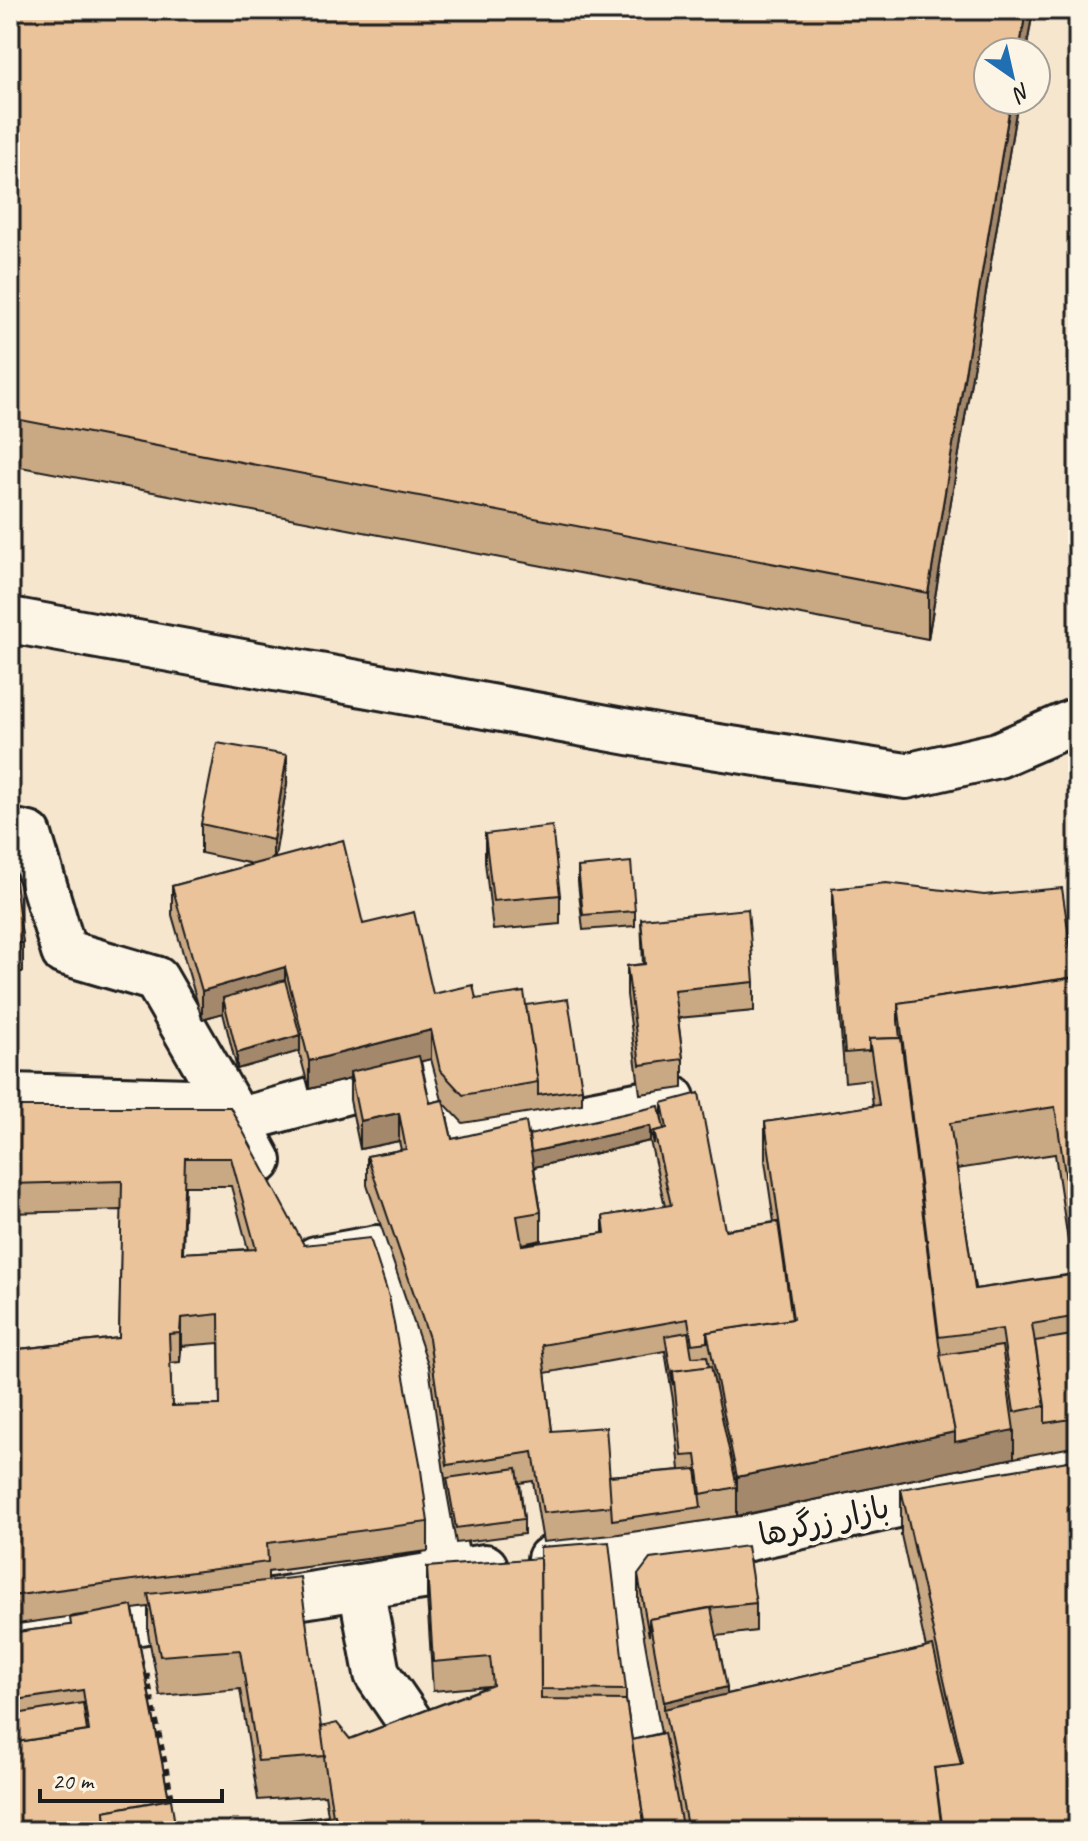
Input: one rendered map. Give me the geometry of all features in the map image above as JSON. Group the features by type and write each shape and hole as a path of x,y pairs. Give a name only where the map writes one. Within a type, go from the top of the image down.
{"street":[{"path":"10,620 673,740 906,776 998,755 1078,720"},
{"path":"10,831 29,835 64,952 156,979 274,1190"},
{"path":"10,1096 232,1112 421,1071 434,1113 474,1137 672,1098"},
{"path":"297,1232 312,1260 377,1248 410,1354 449,1572"},
{"name":"بازار زرگرها","path":"10,1640 52,1636 449,1572 614,1551 744,1539 1078,1465"},
{"path":"614,1551 660,1831"},
{"path":"361,1587 377,1674 423,1741"}],"path":[{"path":"137,1622 173,1802"}],"building":[{"path":"10,10 1026,10 1022,36 972,36 972,116 1008,116 928,593 10,418"},
{"path":"217,743 287,755 273,840 201,824"},
{"path":"552,826 560,895 493,901 485,834"},
{"path":"343,840 363,924 414,912 433,994 473,985 476,999 524,992 538,1082 463,1095 440,1070 431,1030 309,1061 285,967 202,991 172,886"},
{"path":"631,862 635,911 583,915 578,867"},
{"path":"13,866 23,943 10,943 10,867"},
{"path":"886,883 984,895 1062,888 1075,977 898,1003 900,1038 869,1039 869,1051 845,1053 832,889"},
{"path":"748,909 754,982 674,990 683,1059 640,1065 627,966 645,964 641,919"},
{"path":"1078,977 1078,1261 1055,1107 950,1123 975,1289 1078,1274 1078,1316 1032,1324 1045,1406 1014,1412 1002,1329 939,1337 898,1003"},
{"path":"285,980 300,1035 237,1053 223,998"},
{"path":"568,999 582,1089 538,1095 526,1005"},
{"path":"901,1038 939,1344 955,1432 737,1477 707,1332 793,1319 765,1122 879,1105 869,1039"},
{"path":"419,1056 430,1103 443,1100 452,1139 526,1122 541,1212 517,1216 522,1245 605,1233 603,1216 671,1205 654,1131 667,1128 662,1103 699,1093 725,1230 778,1222 792,1319 707,1332 707,1342 692,1344 688,1319 542,1345 552,1431 606,1427 612,1506 543,1513 533,1452 447,1465 429,1338 367,1156 406,1149 399,1113 360,1121 350,1072"},
{"path":"659,1106 664,1129 654,1131 654,1144 650,1126 531,1152 529,1135"},
{"path":"10,1107 230,1107 304,1245 370,1238 389,1297 428,1522 267,1543 268,1562 11,1596 10,1350 119,1338 122,1181 10,1184","holes":["185,1158 231,1158 256,1249 182,1253","219,1314 220,1405 172,1406 169,1334 180,1333 181,1318"]},
{"path":"688,1332 692,1357 707,1356 709,1367 673,1371 673,1385 665,1336"},
{"path":"1078,1334 1078,1418 1045,1423 1035,1341"},
{"path":"1002,1346 1014,1430 955,1442 940,1355"},
{"path":"711,1366 737,1487 701,1494 696,1455 682,1456 673,1371"},
{"path":"1068,1461 1078,1503 1078,1831 943,1831 934,1768 963,1764 901,1489"},
{"path":"517,1468 524,1519 456,1528 447,1478"},
{"path":"696,1469 701,1507 612,1520 609,1476"},
{"path":"609,1542 626,1690 541,1689 540,1547"},
{"path":"747,1546 756,1603 649,1619 649,1636 638,1575 650,1559"},
{"path":"540,1558 541,1699 626,1700 644,1822 550,1825 550,1831 337,1831 321,1727 337,1723 350,1739 493,1685 490,1657 433,1662 427,1567"},
{"path":"300,1577 325,1756 258,1761 240,1650 160,1656 148,1594"},
{"path":"132,1606 169,1799 104,1811 105,1831 16,1831 10,1802 10,1743 89,1731 83,1690 10,1701 10,1633 71,1625 70,1618"},
{"path":"711,1608 727,1687 664,1702 649,1619"},
{"path":"933,1646 961,1765 934,1768 942,1831 688,1831 664,1709"},
{"path":"83,1703 87,1731 10,1743 10,1715"},
{"path":"664,1733 683,1831 647,1831 644,1822 632,1740"},
{"path":"171,1799 176,1831 107,1831 104,1811"},
{"path":"335,1815 337,1831 208,1831"},
{"path":"645,1822 647,1831 550,1831 550,1825"}]}
